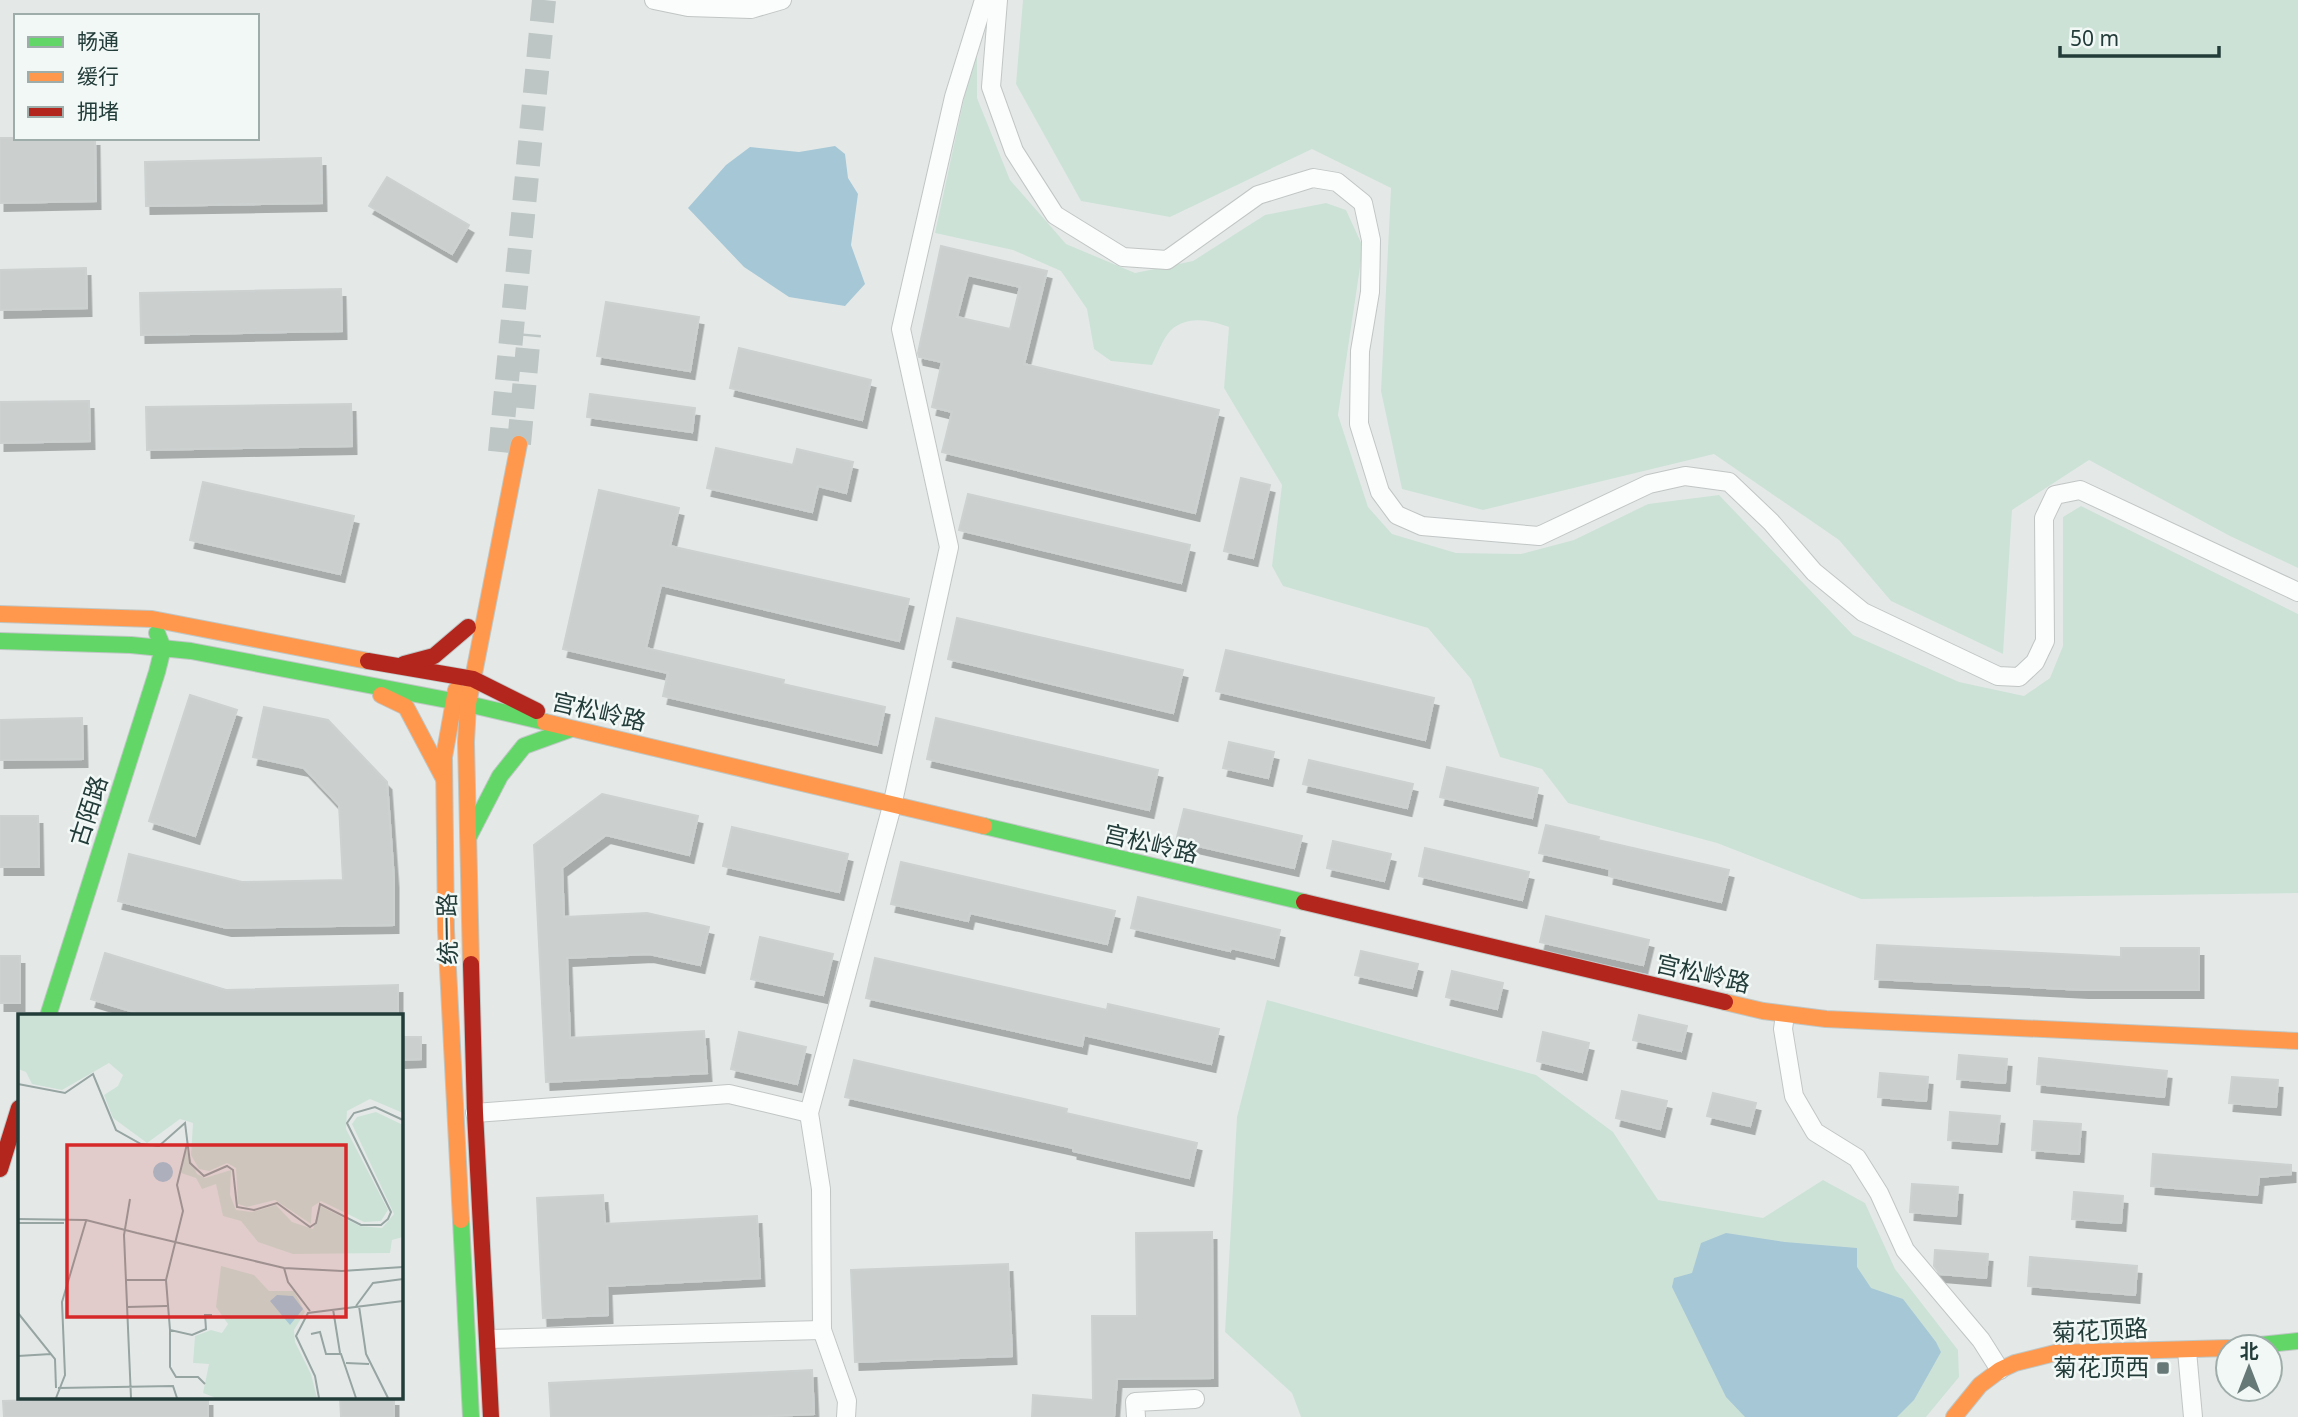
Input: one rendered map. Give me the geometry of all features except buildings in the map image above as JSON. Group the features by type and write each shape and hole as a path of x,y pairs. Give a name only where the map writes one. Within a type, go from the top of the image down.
{"main road":[{"name":"统一路","path":"471,1417 446,930 444,757 461,702 519,444"},
{"name":"统一路","path":"466,678 468,627 483,543"},
{"path":"0,614 152,619 395,667 466,678 572,729"},
{"path":"152,619 163,648"},
{"path":"395,667 434,656 468,627"},
{"name":"宫松岭路","path":"0,641 131,645 191,651 461,702 1785,1015 2298,1041"},
{"name":"古陌路","path":"49,1014 163,648"},
{"path":"355,683 406,706 444,779"},
{"name":"统一路","path":"461,702 466,742 475,1112 491,1417"},
{"path":"468,837 499,776 524,746 572,729"},
{"path":"0,1169 18,1111"},
{"name":"菊花顶路","path":"1954,1417 1980,1385 2015,1363 2055,1353 2214,1349"}],"street":[{"path":"654,0 688,8 751,9 782,0"},
{"path":"846,1417 847,1401 821,1330 821,1189 809,1113 892,806 949,547 901,329 954,97 984,0"},
{"path":"998,0 991,87 1014,151 1055,215 1123,257 1167,260 1258,195 1313,178 1337,182 1363,204 1371,240 1370,292 1360,351 1359,424 1380,492 1396,515 1422,526 1539,536 1649,484 1685,476 1729,482 1771,522 1814,572 1863,612 1998,676 2020,677 2035,662 2045,641 2044,518 2055,495 2080,490 2298,592"},
{"path":"1785,1015 1783,1030 1794,1096 1815,1132 1857,1158 1879,1194 1905,1250 1980,1340 2000,1370"},
{"path":"475,1112 729,1094 809,1113"},
{"path":"488,1339 821,1330"},
{"path":"2187,1351 2193,1417"},
{"path":"1136,1417 1135,1402 1195,1399"}],"green space":[{"path":"1023,0 2298,0 2298,568 2230,536 2089,460 2012,510 2003,654 1891,601 1839,540 1714,454 1483,510 1402,489 1381,391 1391,188 1312,149 1170,217 1081,201 1016,84"},
{"path":"977,38 977,98 1010,180 1066,244 1135,273 1193,261 1265,215 1326,203 1346,210 1363,247 1338,415 1368,507 1392,534 1456,553 1521,554 1574,540 1648,504 1719,495 1853,635 1959,682 2024,696 2050,678 2063,646 2063,517 2081,506 2298,614 2298,893 1861,899 1717,843 1568,803 1542,769 1500,757 1471,679 1428,628 1283,586 1272,566 1282,485 1224,388 1229,327 1207,321 1185,322 1168,333 1152,365 1111,361 1094,349 1087,309 1061,271 1013,250 935,233"},
{"path":"1267,1000 1536,1075 1613,1132 1658,1200 1763,1218 1823,1180 1865,1203 1895,1269 1958,1350 1959,1377 1926,1417 1301,1417 1292,1393 1225,1332 1237,1117"}],"water":[{"path":"835,146 845,154 848,178 858,194 851,245 865,284 845,306 789,297 744,267 688,208 726,165 750,147 799,152"},
{"path":"1726,1233 1785,1242 1857,1248 1857,1267 1871,1288 1903,1299 1941,1352 1914,1400 1897,1417 1745,1417 1726,1397 1672,1287 1674,1278 1692,1273 1701,1243"}],"tunnel":[{"path":"500,452 544,0"},
{"path":"519,444 529,334"}],"traffic: fast":[{"path":"49,1014 157,672 163,648 157,633"},
{"path":"0,641 131,645 191,651 468,704 545,722"},
{"path":"469,836 500,776 524,746 571,729"},
{"path":"984,826 1304,902"},
{"path":"461,1220 471,1417"},
{"path":"2284,1342 2298,1341"}],"traffic: slow":[{"path":"471,964 466,742 468,704 519,444"},
{"path":"0,614 152,619 368,661"},
{"path":"456,690 444,757 446,930 461,1220"},
{"path":"381,695 406,707 443,777"},
{"path":"545,722 984,826"},
{"path":"1725,1002 1763,1011 1826,1019 2298,1041"},
{"path":"1954,1417 1980,1385 2015,1363 2055,1353 2214,1348"}],"traffic: jam":[{"path":"404,664 434,656 468,627"},
{"path":"368,661 473,679 537,711"},
{"path":"1304,902 1725,1002"},
{"path":"471,964 475,1113 491,1417"},
{"path":"0,1169 18,1111"}],"place":[{"name":"菊花顶西","path":"2163,1368"}]}
